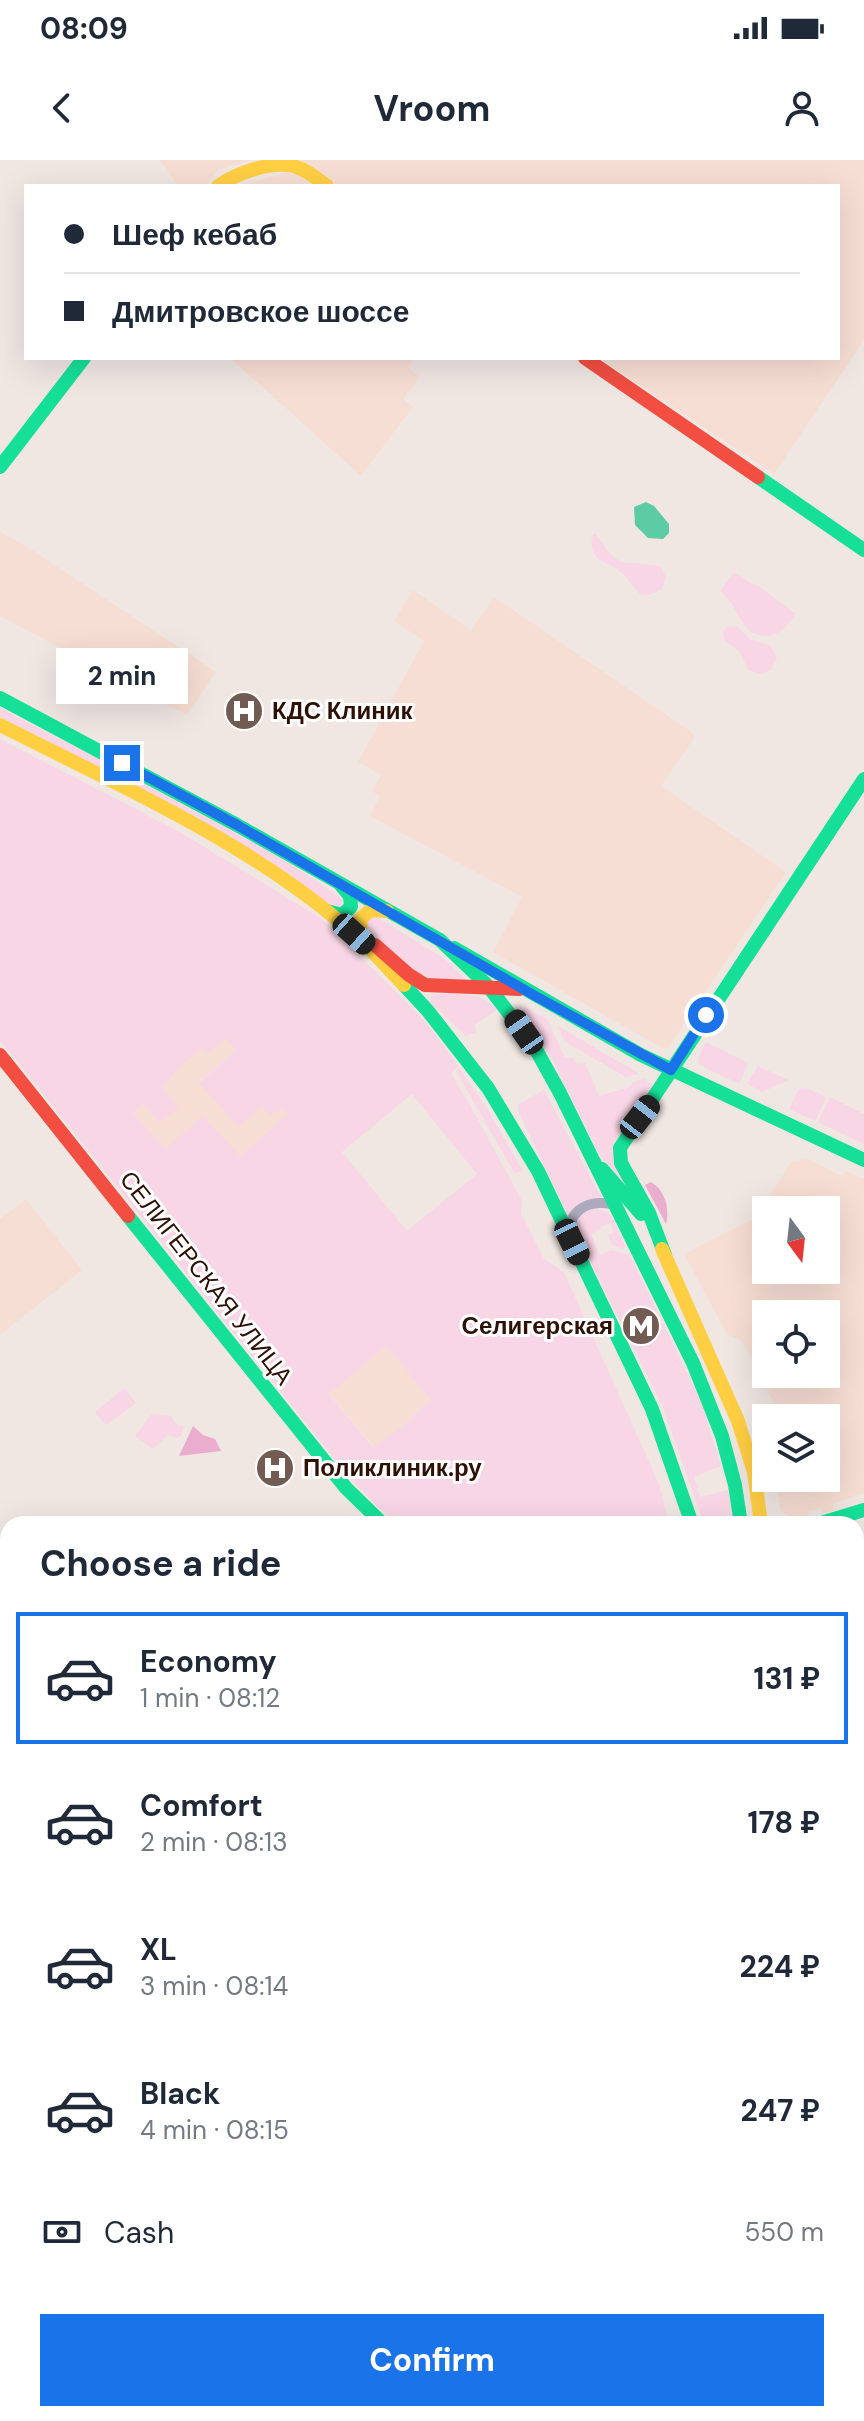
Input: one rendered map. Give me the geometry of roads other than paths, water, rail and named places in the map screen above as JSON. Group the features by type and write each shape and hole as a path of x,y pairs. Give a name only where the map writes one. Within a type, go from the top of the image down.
{"main road":[{"path":"221,184 235,176 290,165 324,184"},
{"path":"0,467 82,360"},
{"path":"588,360 864,550"},
{"path":"0,698 237,825 671,1070 864,1160"},
{"path":"0,725 205,830 261,865 425,985 445,988 488,986 527,991"},
{"path":"760,1516 742,1437 724,1387 649,1213 626,1174 619,1155 625,1137 655,1098 864,779"},
{"path":"326,911 342,915 351,907 349,893 339,883"},
{"path":"387,911 374,909 366,913 360,920 363,939 428,1011 488,1088 531,1158 652,1409 689,1516"},
{"path":"440,940 488,986 534,1046 707,1394 725,1448 739,1516"},
{"name":"СЕЛИГЕРСКАЯ УЛИЦА","path":"0,1055 346,1488 375,1516"},
{"path":"587,1150 648,1224 665,1255"},
{"path":"844,1516 864,1510"}],"street":[{"path":"572,1242 570,1225 578,1210 593,1203 614,1204 648,1224"}],"place":[{"name":"КДС Клиник","path":"244,711"},
{"name":"Селигерская","path":"641,1326"},
{"name":"Поликлиник.ру","path":"275,1468"}]}
